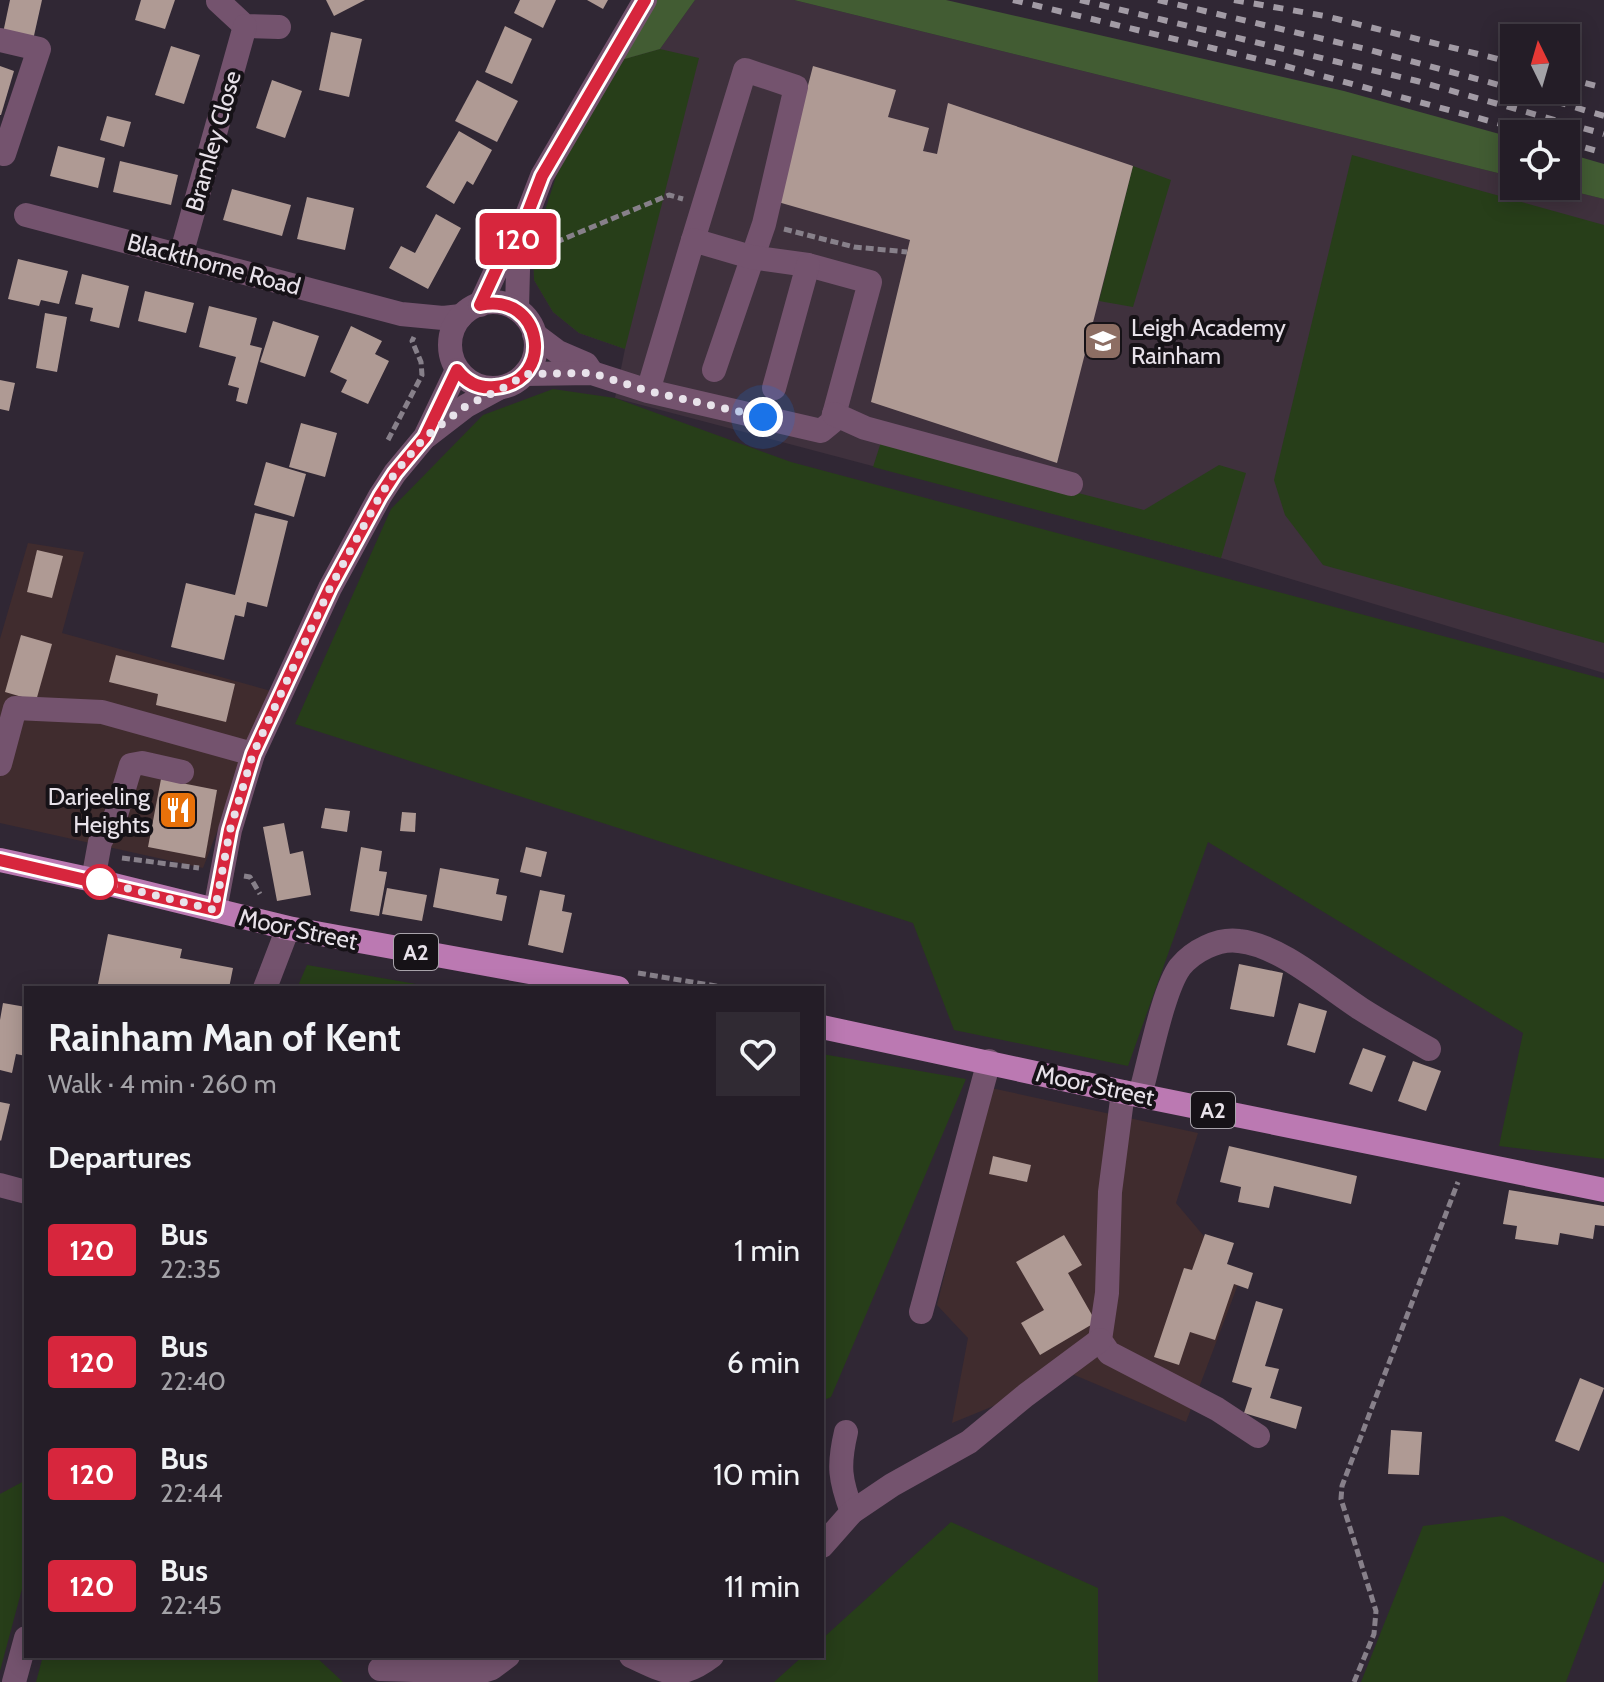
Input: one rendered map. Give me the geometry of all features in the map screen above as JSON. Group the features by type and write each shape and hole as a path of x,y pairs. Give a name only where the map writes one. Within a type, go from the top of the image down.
{"main road":[{"name":"A2","path":"0,860 215,910"},
{"name":"Moor Street","path":"215,910 288,928 607,986"},
{"name":"Moor Street","path":"824,1027 1604,1190"}],"street":[{"path":"425,437 456,365 451,335 455,324 470,310 498,266 514,249 542,176 645,0"},
{"path":"218,1 245,26 279,27"},
{"name":"Bramley Close","path":"181,255 245,26"},
{"path":"0,40 39,49 4,154"},
{"path":"648,391 745,70 796,87 764,224 714,370"},
{"name":"Blackthorne Road","path":"26,215 410,320 443,318 470,310"},
{"path":"456,365 478,386 592,373 648,391 821,431 832,422 870,282 808,265 751,257 693,240"},
{"path":"514,249 518,270 517,309"},
{"path":"774,388 808,265"},
{"path":"470,310 503,303 517,309 534,334 558,352 586,364 592,373"},
{"name":"Blackthorne Road","path":"410,320 434,337 456,365"},
{"path":"215,910 230,830 253,754 330,588 380,496 425,437 466,406 514,380 535,355 534,334"},
{"path":"834,414 865,428 1071,484"},
{"path":"0,764 15,708 102,712 253,754"},
{"path":"93,880 100,842 116,815 131,765 142,763 182,772"},
{"path":"266,986 288,928"},
{"path":"1258,1436 1217,1409 1109,1353 1100,1340 1107,1293 1110,1192 1131,1093 1170,988 1180,968 1195,953 1214,944 1238,940 1260,946 1286,959 1364,1011 1429,1049"},
{"path":"921,1312 989,1061"},
{"path":"0,1185 24,1191"},
{"path":"824,1544 852,1512 892,1485 969,1442 1100,1340"},
{"path":"846,1432 839,1461 841,1483 852,1512"},
{"path":"14,1682 24,1645"},
{"path":"380,1669 480,1672 505,1658"},
{"path":"636,1658 665,1671 681,1674 709,1658"}],"path":[{"path":"382,449 421,377 421,362 412,341 410,320"},
{"path":"1354,1682 1374,1634 1376,1611 1341,1499 1342,1486 1465,1163"}],"shaded area":[{"name":"Leigh Academy Rainham","path":"695,0 794,0 1500,174 1500,200 1580,200 1580,193 1604,199 1604,673 1221,558 615,398 625,349 579,333 553,312 534,280 533,248 621,60 660,49"},
{"path":"28,543 84,552 62,633 271,691 203,868 0,823 0,639"},
{"path":"991,1088 1198,1133 1176,1203 1240,1279 1186,1422 1072,1374 952,1423 968,1338 937,1305"}],"green space":[{"path":"657,0 695,0 660,49 621,60"},
{"path":"794,0 946,0 1344,91 1500,134 1500,174"},
{"path":"660,49 699,58 625,349 579,333 553,312 534,280 533,248 561,161 621,60"},
{"path":"1352,155 1500,196 1500,200 1514,200 1604,225 1604,643 1323,565 1285,515 1274,480"},
{"path":"1580,157 1604,164 1604,199 1580,193"},
{"path":"1133,166 1171,180 1133,307 1099,301"},
{"path":"553,389 615,398 791,462 1604,679 1604,1159 1499,1146 1523,1033 1208,842 1128,1066 954,1030 913,923 295,724 391,509 483,415"},
{"path":"881,442 1144,510 1219,465 1246,473 1221,558 873,467"},
{"path":"307,965 428,986 298,986"},
{"path":"824,1054 966,1079 831,1397 824,1400"},
{"path":"24,1481 24,1581 0,1671 0,1494"},
{"path":"1503,1516 1604,1563 1604,1580 1566,1682 1361,1682 1423,1526"},
{"path":"951,1522 1098,1588 1098,1682 774,1682 801,1658 824,1658 824,1637"},
{"path":"42,1658 317,1658 343,1682 36,1682"},
{"path":"396,1658 487,1658 483,1662"}],"building":[{"path":"10,0 42,0 33,40 3,33"},
{"path":"141,0 175,0 165,29 135,20"},
{"path":"326,0 365,0 334,16"},
{"path":"520,0 556,0 543,28 514,13"},
{"path":"587,0 608,0 603,9"},
{"path":"505,26 532,39 512,84 485,72"},
{"path":"331,32 362,39 349,97 319,90"},
{"path":"171,46 200,55 184,104 155,95"},
{"path":"0,66 14,71 1,115 0,115"},
{"name":"Leigh Academy Rainham","path":"813,66 896,90 888,117 929,128 923,151 937,154 948,103 1133,166 1057,463 871,402 910,240 778,202"},
{"path":"272,80 302,91 285,138 256,128"},
{"path":"477,80 518,101 497,142 455,121"},
{"path":"107,116 131,122 124,147 100,140"},
{"path":"459,131 492,150 473,185 467,181 454,204 426,187"},
{"path":"58,146 105,158 98,188 50,176"},
{"path":"120,161 178,175 171,205 113,192"},
{"path":"232,189 291,205 282,236 223,220"},
{"path":"307,197 354,208 345,250 297,239"},
{"path":"436,214 461,228 428,289 389,268 401,246 415,253"},
{"path":"18,259 68,271 59,304 41,300 39,306 8,299"},
{"path":"82,274 129,286 119,328 90,321 93,308 75,304"},
{"path":"145,291 194,303 186,333 138,321"},
{"path":"209,306 257,318 250,345 262,348 247,404 236,401 239,388 228,385 236,357 199,347"},
{"path":"45,313 67,317 57,372 36,368"},
{"path":"273,321 319,336 305,377 260,362"},
{"path":"351,326 382,341 375,354 389,361 368,404 341,392 347,380 330,372"},
{"path":"0,380 15,383 9,411 0,409"},
{"path":"301,423 337,433 325,477 289,467"},
{"path":"266,462 306,474 294,517 254,505"},
{"path":"255,513 288,521 267,607 247,602 244,617 235,615 224,660 171,647 186,583 235,595"},
{"path":"37,550 63,556 52,598 27,592"},
{"path":"21,635 52,644 36,701 5,692"},
{"path":"116,655 235,684 226,722 156,705 158,694 109,682"},
{"path":"161,779 217,790 205,858 148,847"},
{"path":"325,808 350,811 347,832 321,828"},
{"path":"402,812 416,813 415,832 400,831"},
{"path":"284,823 290,854 303,851 311,895 277,901 263,827"},
{"path":"361,847 382,851 379,871 387,872 379,916 350,911"},
{"path":"526,847 547,852 541,877 520,872"},
{"path":"440,868 499,879 496,894 507,896 502,921 433,907"},
{"path":"387,888 427,895 422,921 382,914"},
{"path":"540,890 565,895 562,911 572,913 563,953 528,945"},
{"path":"108,934 182,949 180,958 233,968 229,986 98,984"},
{"path":"1239,964 1283,973 1274,1017 1230,1009"},
{"path":"3,1003 24,1007 24,1056 16,1054 12,1073 0,1070"},
{"path":"1299,1003 1327,1011 1315,1053 1287,1045"},
{"path":"1363,1048 1386,1056 1372,1092 1349,1084"},
{"path":"1413,1061 1441,1071 1426,1111 1398,1101"},
{"path":"0,1102 10,1104 1,1141 0,1140"},
{"path":"1229,1146 1357,1176 1351,1204 1274,1186 1269,1208 1238,1202 1241,1187 1220,1182"},
{"path":"993,1156 1031,1165 1027,1182 989,1174"},
{"path":"1509,1190 1604,1206 1604,1226 1595,1225 1593,1239 1560,1233 1558,1245 1515,1239 1517,1226 1503,1224"},
{"path":"1205,1234 1234,1243 1227,1264 1253,1273 1248,1289 1234,1284 1215,1340 1190,1332 1179,1365 1154,1357 1184,1268 1192,1270"},
{"path":"1064,1235 1082,1265 1068,1273 1096,1322 1040,1355 1021,1323 1044,1310 1016,1262"},
{"path":"1256,1301 1283,1309 1265,1366 1279,1369 1270,1398 1302,1407 1296,1429 1244,1413 1252,1388 1232,1382"},
{"path":"1580,1378 1604,1388 1579,1451 1555,1441"},
{"path":"1391,1430 1422,1432 1419,1475 1388,1474"}],"railway":[{"path":"1013,0 1274,63 1500,124"},
{"path":"1080,0 1417,81 1604,134"},
{"path":"1158,0 1366,49 1500,85"},
{"path":"1234,0 1325,16 1500,60"},
{"path":"1580,82 1604,88"},
{"path":"1564,104 1604,116"},
{"path":"1580,146 1604,153"}],"bus line":[{"name":"120","path":"0,860 215,910 230,830 253,754 330,588 380,496 425,437 457,370 474,385 495,387 511,384 525,374 532,364 534,334 521,313 503,303 480,305 498,266 514,249 542,176 645,0"}],"place":[{"name":"Leigh Academy Rainham","path":"1103,341"},
{"name":"Darjeeling Heights","path":"178,810"}],"route":[{"path":"100,882 93,880 215,910 230,830 253,754 330,588 395,473 425,437 466,406 525,374 592,373 648,391 763,417"}]}
